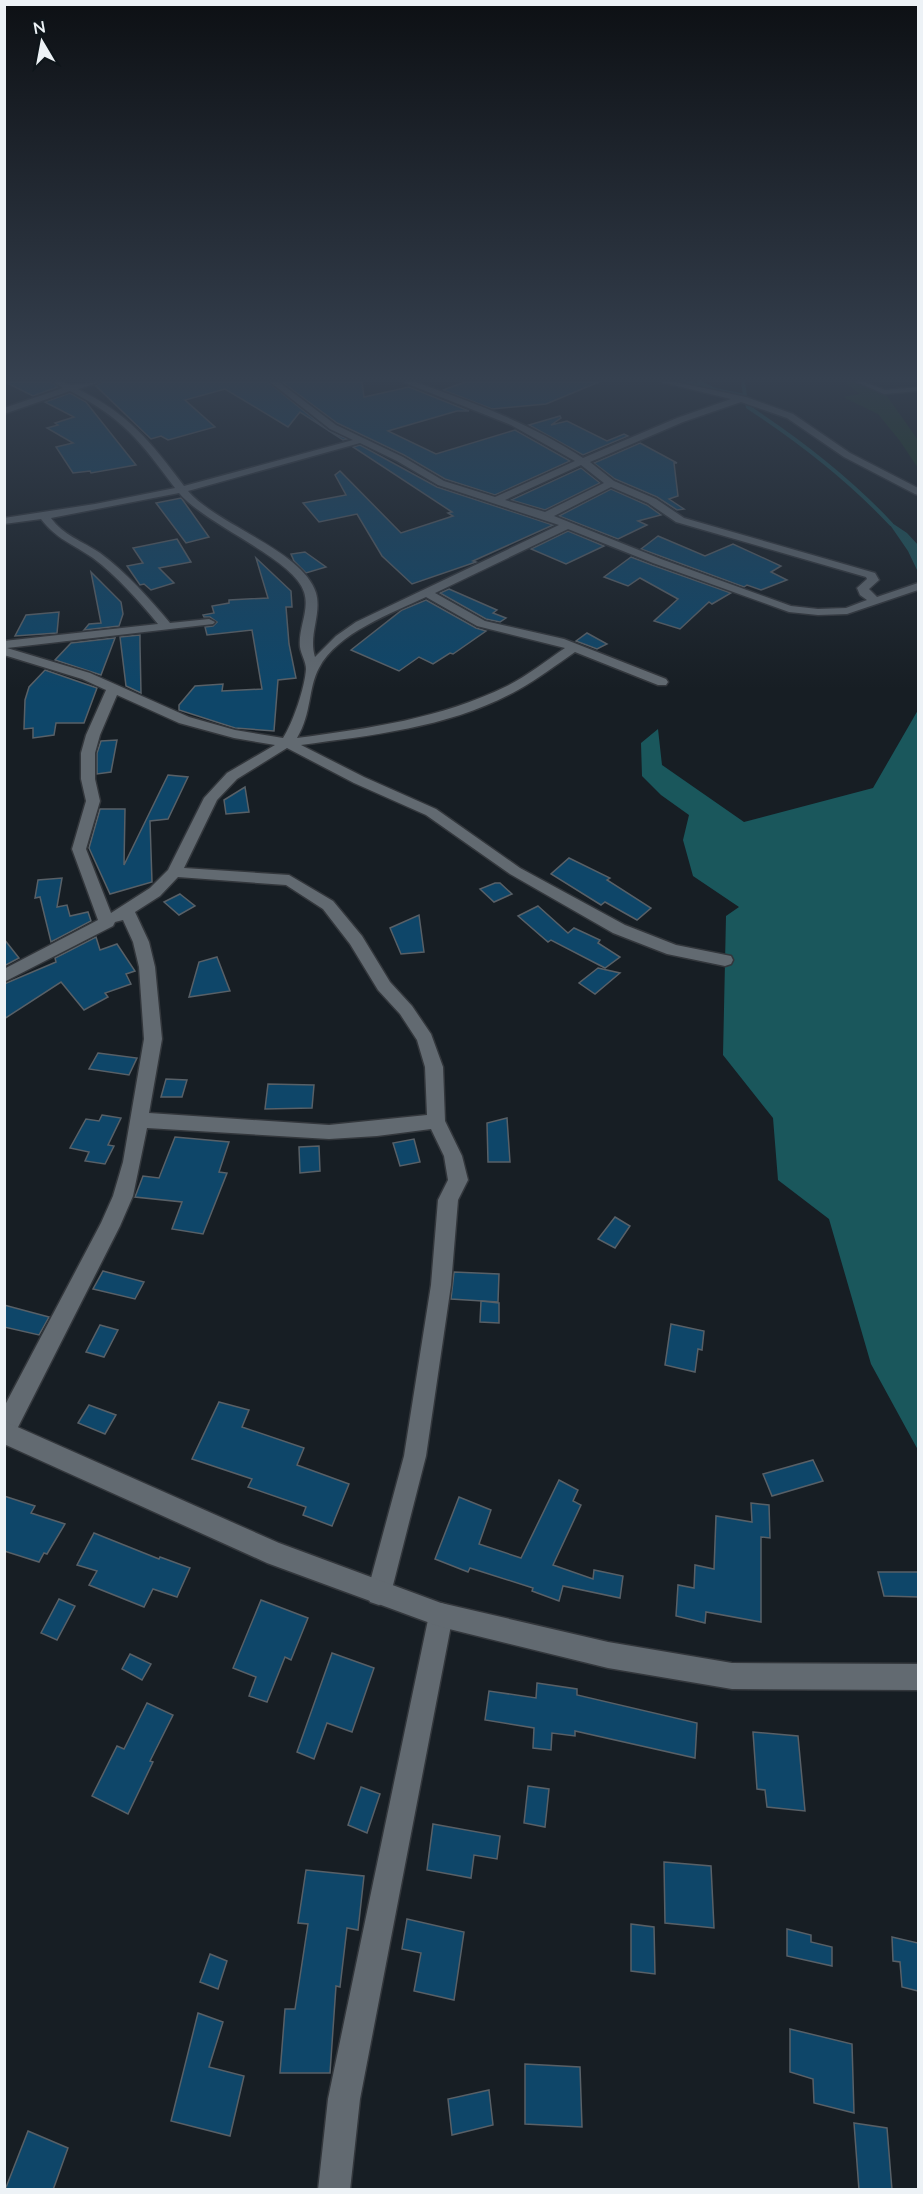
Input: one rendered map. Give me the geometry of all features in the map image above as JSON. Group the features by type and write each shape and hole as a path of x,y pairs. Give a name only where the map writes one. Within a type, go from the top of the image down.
{"street":[{"path":"178,484 201,509 274,556 307,585 313,599 306,625 306,647 312,668"},
{"path":"4,521 44,516 201,484"},
{"path":"445,484 546,516 667,565 789,609 818,612 848,611 918,586"},
{"path":"494,501 530,484"},
{"path":"546,516 608,484"},
{"path":"614,484 652,501 680,520 871,575 873,580 863,588 864,593 877,602"},
{"path":"903,484 918,492"},
{"path":"44,516 55,531 97,556 141,596 166,626"},
{"path":"4,976 127,912 155,892 174,872 211,798 232,776 287,742 299,724 312,668 325,650 344,634 360,624 568,525"},
{"path":"427,593 481,624 560,642 662,682"},
{"path":"4,645 209,622"},
{"path":"4,651 114,687 184,720 234,734 287,742 385,730 448,715 513,688 575,647"},
{"path":"107,922 79,849 93,801 88,779 88,753 93,735 114,687"},
{"path":"287,742 359,780 431,812 515,871 619,929 673,950 725,960"},
{"path":"174,872 289,880 328,905 356,940 384,986 406,1010 425,1039 434,1067 436,1121 453,1156 458,1180 448,1200 441,1285 416,1456 380,1593"},
{"path":"127,912 141,942 147,967 153,1039 140,1120 123,1197 4,1431 276,1554 441,1616 608,1655 732,1676 918,1677"},
{"path":"140,1120 329,1132 377,1129 436,1121"},
{"path":"334,2190 344,2099 441,1616"}],"water":[{"path":"886,519 907,533 918,545 918,572 908,551"},
{"path":"918,710 918,1450 871,1364 829,1219 778,1180 773,1118 723,1055 726,916 739,907 693,876 683,840 689,815 661,795 642,776 641,743 658,729 662,765 744,822 873,788"}],"building":[{"path":"340,484 353,484 401,533 453,516 448,513 452,512 410,484 432,484 553,525 473,561 476,562 412,584 382,556 357,514 319,522 303,503 346,495"},
{"path":"462,484 518,484 495,495"},
{"path":"545,484 597,484 545,510 511,500"},
{"path":"628,484 677,484 678,496 669,499 684,509 677,510 657,497"},
{"path":"611,489 647,505 661,515 638,521 647,525 618,539 559,516"},
{"path":"181,498 209,537 186,543 156,503"},
{"path":"568,531 604,546 566,564 531,549"},
{"path":"658,536 705,556 733,544 781,566 771,572 787,580 761,590 747,585 744,587 641,549"},
{"path":"177,539 191,562 159,568 174,583 151,590 144,584 140,585 127,566 143,563 133,548"},
{"path":"305,552 326,567 306,573 294,561 291,554"},
{"path":"631,557 731,593 712,604 709,602 680,629 654,621 678,599 640,578 628,586 604,577"},
{"path":"256,558 291,591 292,607 286,607 289,644 296,678 278,680 274,731 235,728 179,710 179,705 195,686 223,684 222,691 262,689 252,630 207,635 205,627 213,626 217,622 203,615 214,613 212,606 229,603 229,600 268,598"},
{"path":"91,572 121,602 123,614 119,626 84,630 89,624 101,623"},
{"path":"449,589 497,610 493,613 506,618 500,622 486,619 440,593"},
{"path":"426,600 476,628 486,631 453,654 450,653 433,664 419,657 399,671 351,650 402,610"},
{"path":"59,612 57,633 15,636 26,615"},
{"path":"587,633 607,644 597,649 576,641"},
{"path":"140,635 141,693 126,686 120,637"},
{"path":"115,638 101,675 55,660 71,643"},
{"path":"45,670 97,688 84,723 56,723 54,735 33,738 33,728 24,729 25,700 29,687"},
{"path":"117,740 111,772 97,774 97,753 101,741"},
{"path":"168,775 188,777 168,819 150,821 152,882 110,894 89,848 100,809 125,809 124,865"},
{"path":"245,787 249,812 226,814 224,800"},
{"path":"569,858 610,878 607,880 651,908 637,920 605,902 601,905 551,874"},
{"path":"62,878 57,907 67,905 70,916 88,912 91,921 51,942 40,897 35,898 38,880"},
{"path":"500,883 512,894 494,902 480,889"},
{"path":"180,894 195,906 179,915 164,902"},
{"path":"538,906 568,933 574,928 600,940 598,943 620,957 605,968 551,940 548,942 518,916"},
{"path":"419,915 424,952 401,954 390,928"},
{"path":"96,937 100,950 117,944 135,971 126,974 131,984 105,993 108,997 84,1010 61,982 4,1019 4,984 56,962 55,958"},
{"path":"4,939 19,958 4,966"},
{"path":"217,957 230,991 189,997 199,962"},
{"path":"598,968 620,973 595,994 579,983"},
{"path":"98,1053 137,1058 129,1075 89,1069"},
{"path":"166,1079 187,1080 182,1097 161,1097"},
{"path":"268,1084 314,1085 312,1108 265,1109"},
{"path":"102,1115 121,1118 108,1145 114,1146 105,1164 85,1161 89,1152 70,1148 86,1119 99,1121"},
{"path":"507,1118 510,1162 488,1162 487,1123"},
{"path":"175,1137 229,1142 219,1172 227,1173 203,1234 172,1229 182,1202 135,1197 143,1176 159,1178"},
{"path":"414,1139 420,1162 400,1166 393,1143"},
{"path":"319,1146 320,1171 300,1173 299,1147"},
{"path":"615,1217 630,1226 615,1248 598,1239"},
{"path":"103,1271 144,1282 135,1299 93,1289"},
{"path":"454,1272 499,1274 498,1302 451,1299"},
{"path":"481,1301 499,1303 499,1323 480,1322"},
{"path":"4,1305 49,1317 39,1335 4,1327"},
{"path":"671,1324 704,1331 702,1350 698,1349 695,1372 665,1365"},
{"path":"100,1325 118,1330 104,1357 86,1352"},
{"path":"219,1402 249,1410 242,1427 304,1448 297,1465 349,1484 332,1526 303,1515 306,1507 248,1487 252,1479 192,1459"},
{"path":"89,1405 116,1415 105,1434 78,1423"},
{"path":"813,1460 823,1481 772,1496 763,1474"},
{"path":"559,1480 578,1490 573,1501 581,1505 553,1565 593,1579 594,1570 623,1576 620,1598 563,1586 559,1601 532,1591 533,1588 470,1568 468,1572 435,1559 459,1497 491,1510 479,1544 521,1558"},
{"path":"4,1496 35,1506 31,1513 65,1524 47,1554 44,1553 39,1562 4,1551"},
{"path":"751,1503 769,1505 770,1538 761,1537 761,1622 706,1612 705,1623 676,1616 678,1585 694,1588 695,1565 714,1569 716,1516 752,1522"},
{"path":"94,1533 159,1559 160,1557 190,1568 177,1597 153,1589 144,1607 89,1585 97,1571 77,1565"},
{"path":"878,1572 918,1572 918,1597 884,1596"},
{"path":"59,1599 75,1606 57,1640 41,1633"},
{"path":"261,1600 308,1618 291,1660 285,1657 267,1702 249,1696 256,1677 233,1668"},
{"path":"332,1653 374,1668 352,1732 327,1723 314,1759 297,1752"},
{"path":"130,1654 151,1664 142,1680 122,1669"},
{"path":"537,1683 577,1689 577,1695 697,1723 695,1758 575,1731 575,1736 552,1733 551,1750 533,1748 534,1728 485,1720 489,1691 536,1698"},
{"path":"147,1703 173,1715 150,1761 153,1762 128,1814 92,1796 117,1746 124,1749"},
{"path":"753,1732 798,1736 805,1811 767,1807 765,1790 757,1789"},
{"path":"528,1786 549,1789 545,1827 524,1823"},
{"path":"361,1787 380,1794 367,1833 348,1825"},
{"path":"433,1824 500,1836 497,1859 474,1855 471,1878 427,1870"},
{"path":"664,1862 711,1866 714,1928 665,1923"},
{"path":"306,1870 364,1876 358,1930 347,1928 340,1987 336,1986 330,2073 280,2073 285,2009 295,2009 308,1924 298,1923"},
{"path":"407,1919 464,1932 454,2000 414,1991 421,1953 402,1949"},
{"path":"631,1924 654,1927 655,1974 631,1971"},
{"path":"787,1929 811,1935 811,1942 832,1947 832,1966 787,1956"},
{"path":"892,1937 918,1943 918,1991 902,1987 900,1962 893,1961"},
{"path":"210,1954 227,1961 218,1989 200,1982"},
{"path":"198,2013 223,2022 209,2067 244,2076 230,2136 171,2121"},
{"path":"790,2029 852,2044 854,2113 814,2103 813,2079 790,2072"},
{"path":"525,2064 580,2067 582,2127 525,2124"},
{"path":"489,2090 493,2125 452,2135 448,2099"},
{"path":"854,2123 887,2128 892,2190 859,2190"},
{"path":"28,2131 68,2148 53,2190 5,2190"}],"waterway":[{"path":"850,484 891,524"}]}
